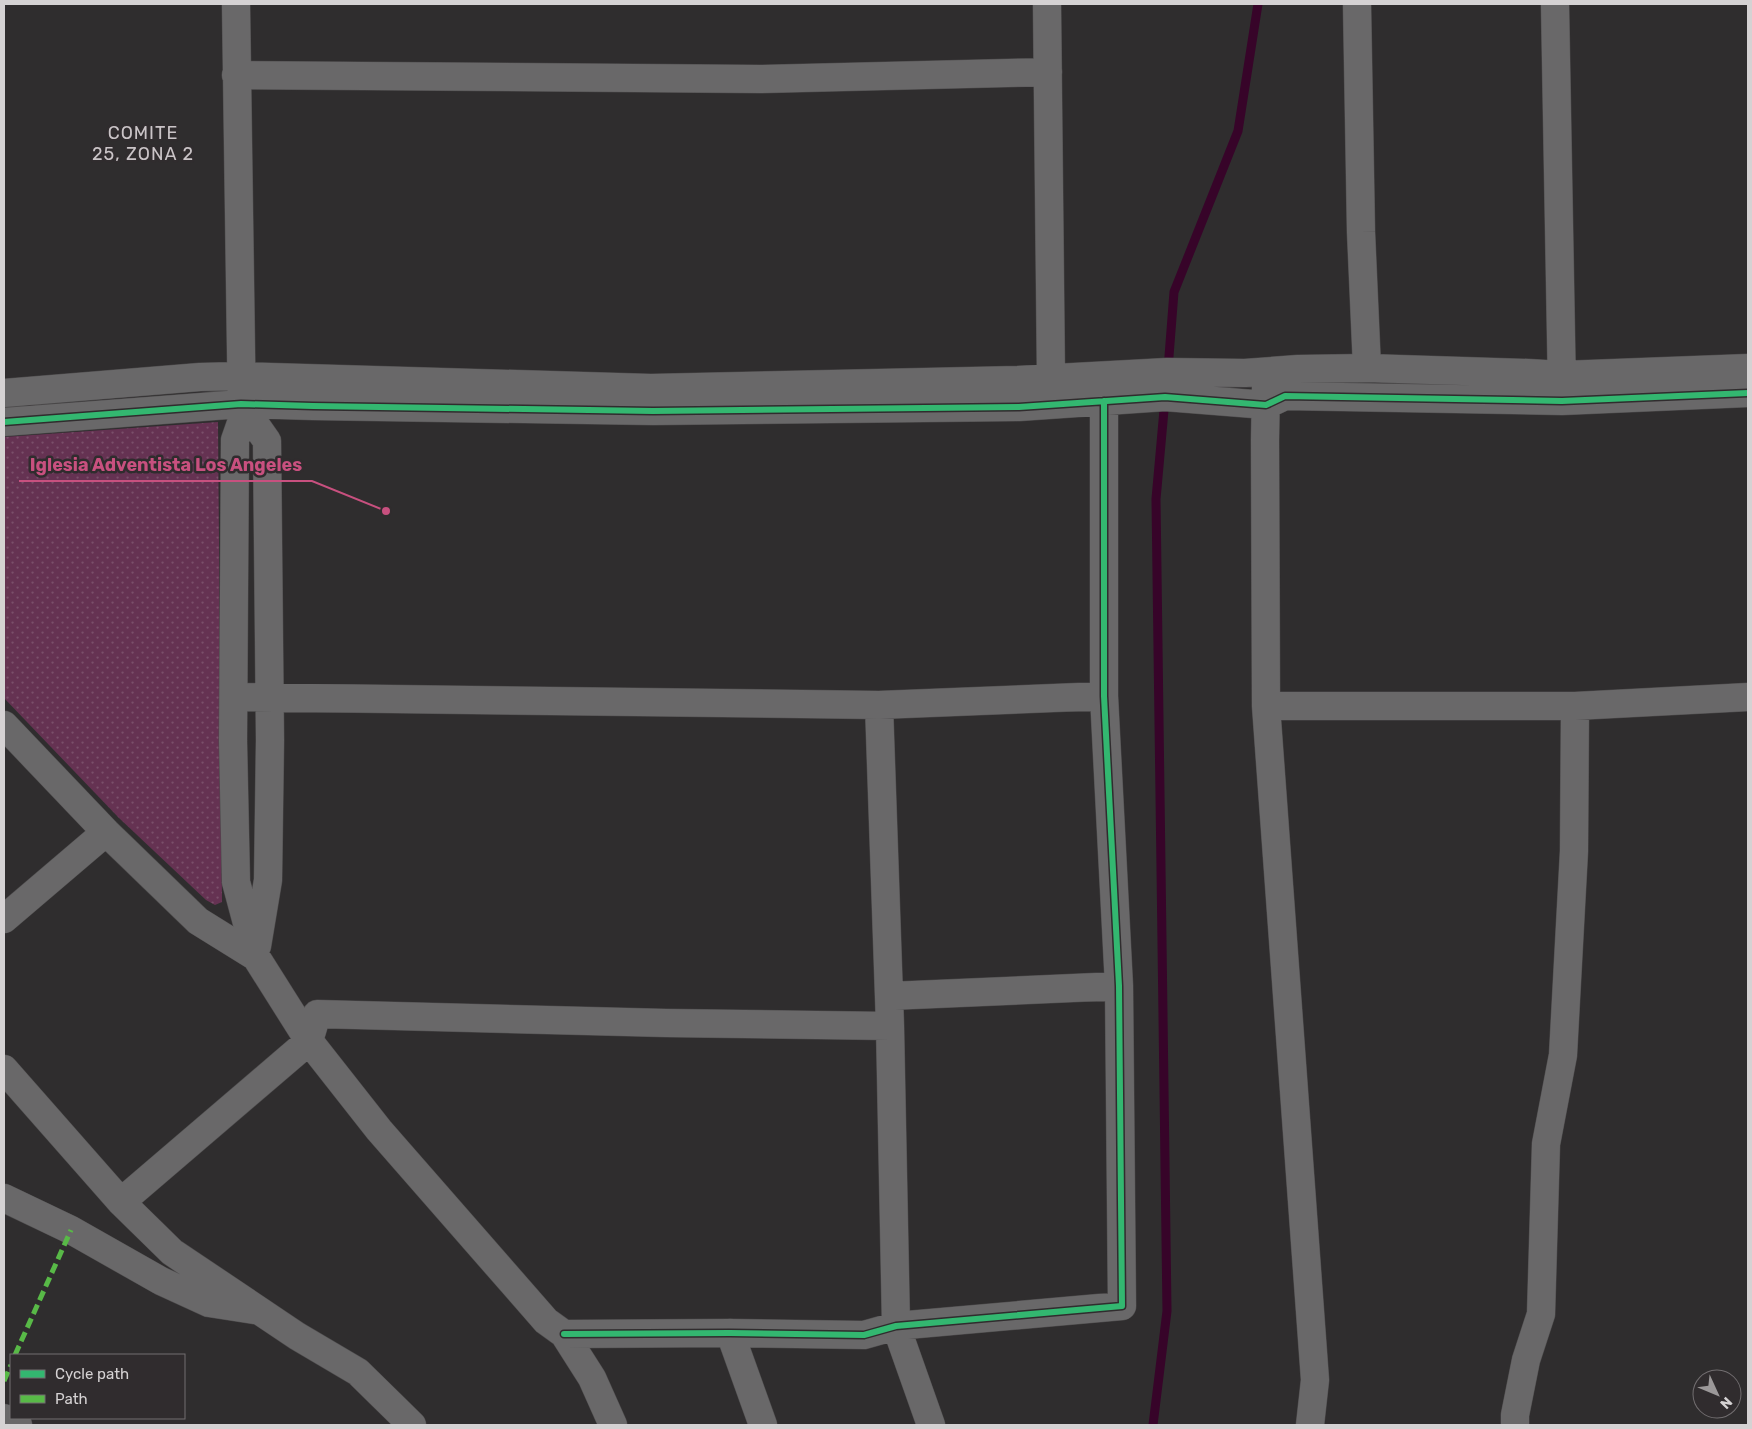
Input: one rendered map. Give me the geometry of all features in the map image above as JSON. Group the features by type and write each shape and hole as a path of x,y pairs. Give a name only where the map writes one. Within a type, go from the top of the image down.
{"street":[{"path":"236,4 242,420 235,440 234,741 236,882 256,957 309,1041 385,1138 546,1322 564,1334 592,1378 613,1425"},
{"path":"1047,4 1051,379"},
{"path":"1358,4 1361,232 1367,368"},
{"path":"1555,4 1562,388"},
{"path":"236,75 760,79 1048,72"},
{"path":"4,393 200,377 240,376 651,388 1051,379 1168,372 1244,373 1298,369 1367,368 1528,373 1562,388 1748,368"},
{"path":"1266,372 1266,706 1315,1380 1310,1425"},
{"path":"4,422 241,404 653,411 1019,407 1165,397 1266,405 1286,396 1562,388 1748,393"},
{"path":"564,1334 730,1333 864,1335 896,1326 1122,1306 1119,986 1104,696 1104,401"},
{"path":"241,404 267,441 268,880 256,957"},
{"path":"234,697 879,705 1104,696"},
{"path":"1266,706 1575,706 1748,697"},
{"path":"879,705 890,1026 896,1326 931,1425"},
{"path":"1515,1425 1526,1360 1541,1314 1546,1144 1563,1055 1574,852 1575,706"},
{"path":"4,725 106,832 198,921 256,957"},
{"path":"4,919 106,832"},
{"path":"889,996 1119,986"},
{"path":"121,1202 309,1041 317,1014 890,1026"},
{"path":"4,1069 121,1202 172,1252 297,1336 358,1372 412,1425"},
{"path":"4,1198 71,1230 161,1281 209,1303 260,1311"},
{"path":"730,1333 763,1425"},
{"path":"4,1418 18,1425"}],"shaded area":[{"path":"218,422 222,902 215,905 206,900 119,818 4,698 4,437"}],"waterway":[{"path":"1168,369 1174,292 1238,131 1258,4"},
{"path":"1153,1425 1167,1311 1156,499 1165,399"}],"marked path":[{"path":"15,1354 71,1230"},
{"path":"4,1381 10,1367"}],"cycle path":[{"path":"4,422 241,404 653,411 1019,407 1165,397 1266,405 1285,396 1562,401 1748,393"},
{"path":"564,1334 730,1333 864,1335 896,1326 1122,1306 1119,986 1104,696 1104,401"}],"place":[{"name":"Iglesia Adventista Los Angeles","path":"386,511"}],"district":[{"name":"COMITE 25, ZONA 2","path":"143,143"}]}
